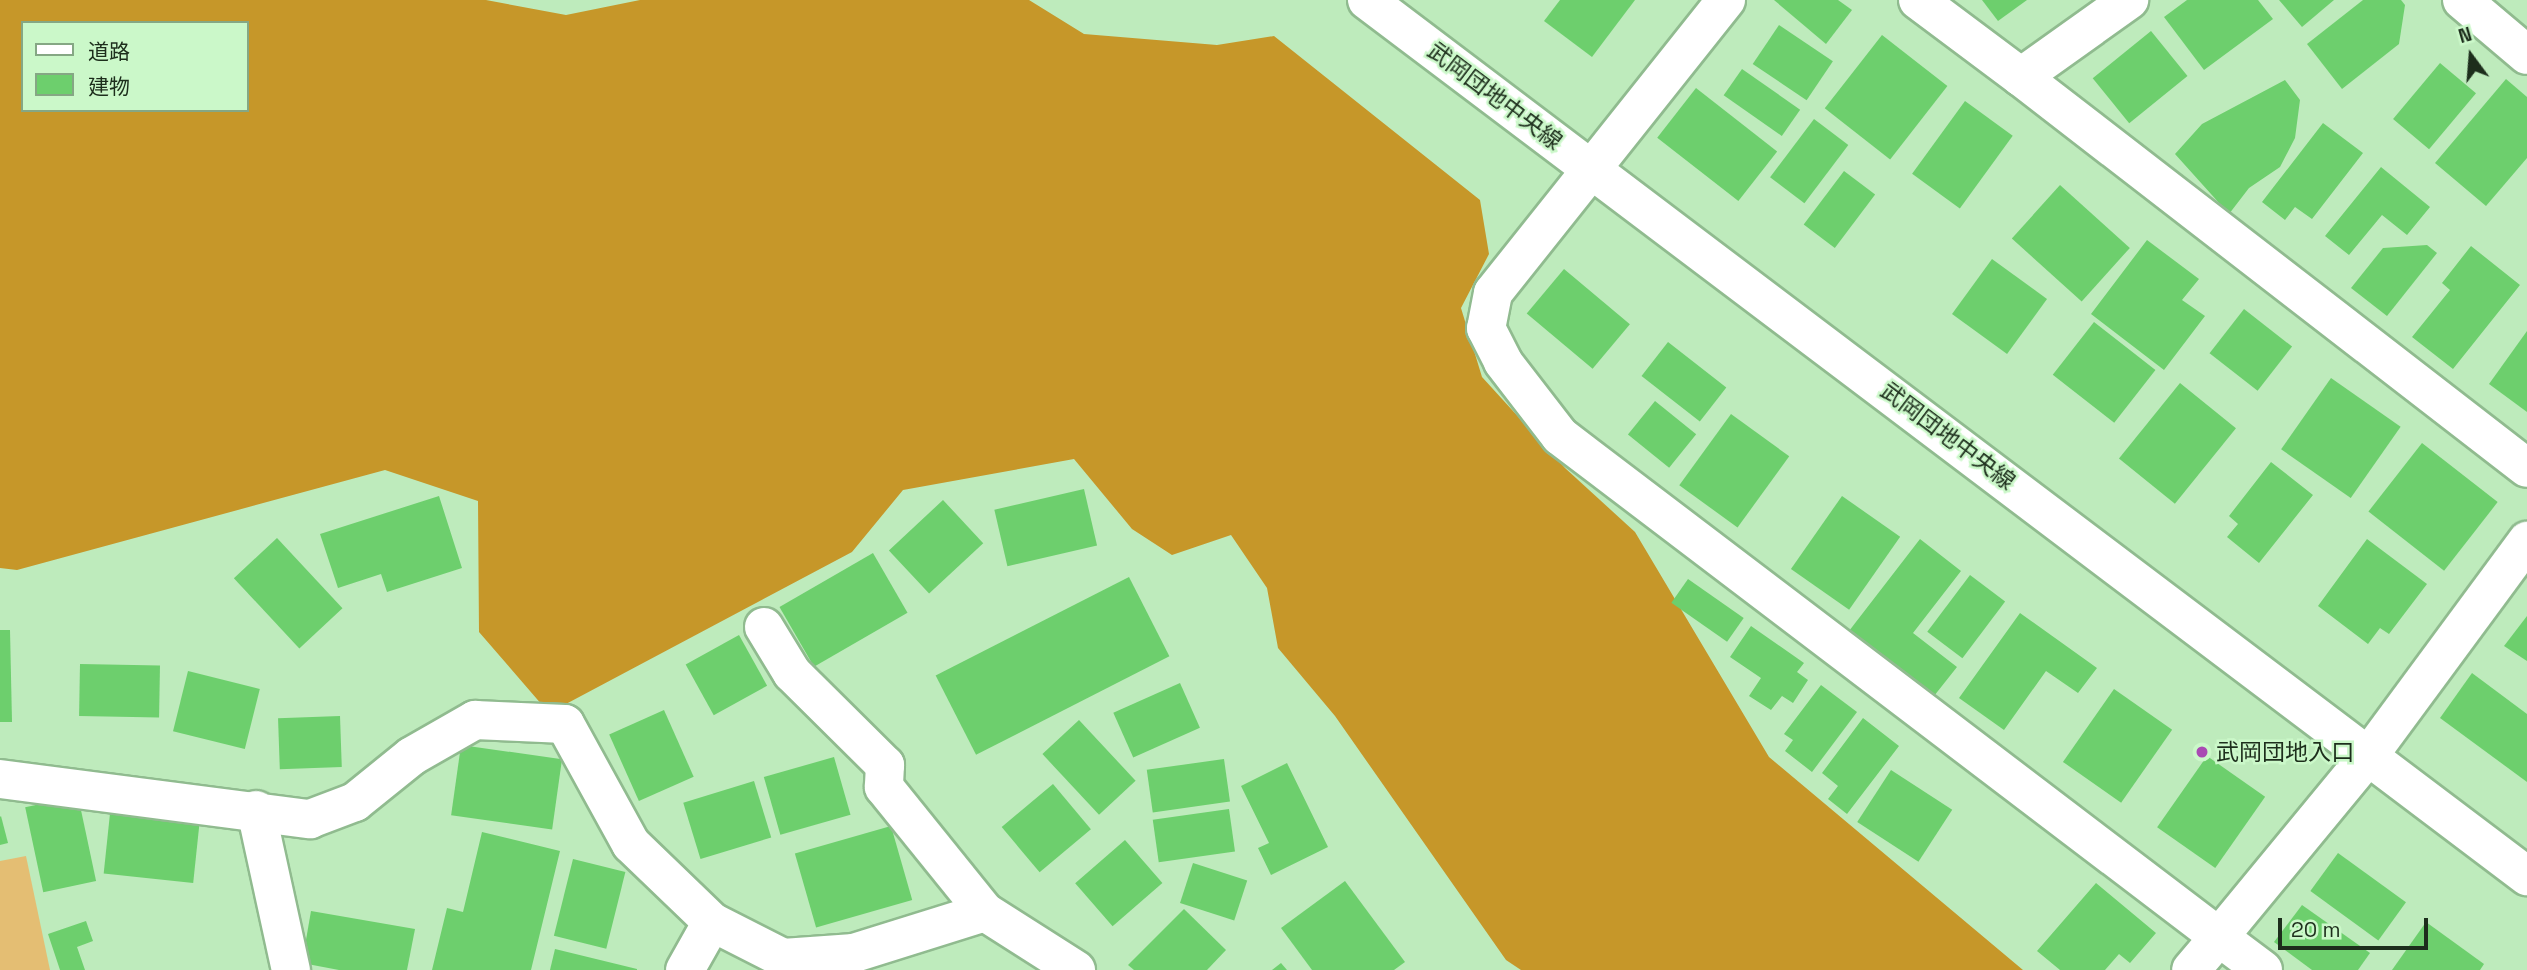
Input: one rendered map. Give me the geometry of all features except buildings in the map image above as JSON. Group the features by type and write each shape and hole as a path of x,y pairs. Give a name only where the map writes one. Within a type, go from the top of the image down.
{"street":[{"name":"武岡団地中央線","path":"1367,0 2370,754 2527,876"},
{"path":"1726,0 1594,170 1493,293 1486,328 1503,362 1560,436 2263,970"},
{"path":"1918,0 2527,468"},
{"path":"2021,77 2129,0"},
{"path":"2462,0 2527,55"},
{"path":"2191,970 2370,754 2527,541"},
{"path":"764,627 792,673 886,765 884,787 985,912 1076,970"},
{"path":"0,779 310,819 355,802 412,756 475,720 565,724 631,844 712,922 783,958 854,953 985,912"},
{"path":"256,810 291,970"},
{"path":"685,970 712,922"}],"shaded area":[{"path":"0,0 486,0 566,15 640,0 1029,0 1084,34 1217,45 1274,36 1480,200 1489,254 1461,308 1482,377 1565,468 1635,532 1769,757 2023,970 1521,970 1506,960 1335,716 1278,648 1267,588 1231,535 1172,555 1132,529 1074,459 903,490 852,552 549,713 479,632 478,501 385,470 17,570 0,568"},
{"path":"26,856 50,970 0,970 0,861"}],"place":[{"name":"武岡団地入口","path":"2202,752"}]}
